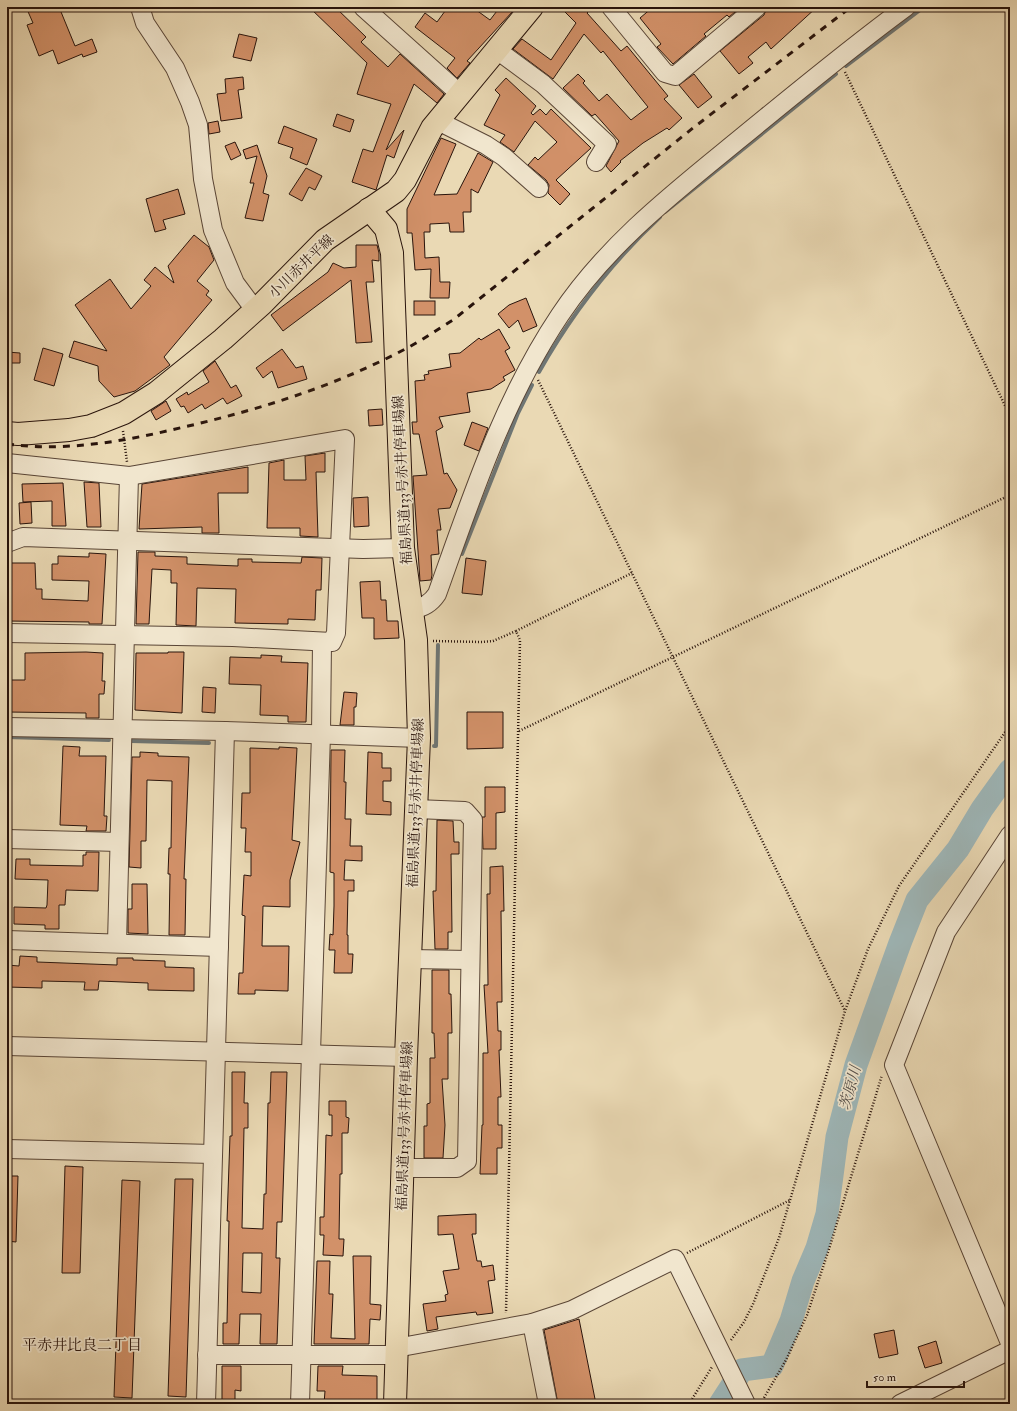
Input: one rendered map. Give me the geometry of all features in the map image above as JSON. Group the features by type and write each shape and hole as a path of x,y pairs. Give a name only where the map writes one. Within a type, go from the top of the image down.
{"main road":[{"name":"小川赤井平線","path":"7,433 18,434 69,430 91,426 121,414 135,407 156,392 223,339 255,310 325,240 386,199 405,180 427,136 438,121 532,7"},
{"name":"福島県道133号赤井停車場線","path":"369,210 386,229 392,253 403,548 413,610 416,640 419,738 406,1057 395,1404"}],"street":[{"path":"140,7 145,23 175,68 190,102 198,125 203,179 212,230 235,283 255,310"},
{"path":"363,7 460,94"},
{"path":"611,7 665,73 675,76 757,7"},
{"path":"413,610 433,601 437,594 480,477 531,365 576,292 609,253 673,194 839,59 906,7"},
{"path":"497,50 543,84 607,144 596,162"},
{"path":"438,121 486,145 504,158 539,188"},
{"path":"7,463 129,476 345,439 336,633 332,642 124,635 7,633"},
{"path":"117,943 118,842 129,476"},
{"path":"7,543 22,536 340,548 403,548"},
{"path":"300,1404 321,734 322,642"},
{"path":"7,727 225,731 419,738"},
{"path":"206,1404 225,731"},
{"path":"402,1168 457,1168 467,1161 473,820 465,812 416,810"},
{"path":"1010,835 946,932 894,1065 1010,1343"},
{"path":"7,839 118,842"},
{"path":"7,940 219,946"},
{"path":"410,959 470,960"},
{"path":"7,1046 406,1057"},
{"path":"7,1149 213,1154"},
{"path":"207,1355 302,1355 396,1352 532,1323 572,1310 675,1259 746,1404"},
{"path":"532,1323 548,1404"},
{"path":"900,1404 1010,1350"}],"path":[{"path":"839,59 1010,416"},
{"path":"531,365 845,1011"},
{"path":"121,414 129,476"},
{"path":"519,731 1010,495"},
{"path":"416,640 493,641 632,573"},
{"path":"506,1328 519,731 520,640 516,631"},
{"path":"689,1404 744,1322 753,1304 779,1238 845,1011 868,949 899,886 1010,725"},
{"path":"761,1404 786,1360 807,1315 832,1239 884,1068"},
{"path":"675,1259 790,1200"}],"building":[{"path":"26,7 59,7 75,46 92,39 97,52 83,57 82,54 58,64 53,50 39,56 27,25 33,23"},
{"path":"309,7 335,7 366,37 361,42 388,67 400,54 444,94 437,103 414,84 386,150 404,130 394,158 387,155 376,190 352,182 363,149 373,152 391,104 357,94 367,63"},
{"path":"448,7 472,7 490,20 500,7 508,7 513,11 467,61 470,63 457,78 447,68 455,58 415,27 425,13 437,22"},
{"path":"560,7 593,7 587,13 621,51 627,46 668,96 664,99 682,118 669,130 667,128 643,143 620,161 621,162 611,172 606,166 619,141 595,114 592,116 563,88 578,74 585,81 583,83 599,101 607,94 631,120 648,107 603,51 601,53 584,34 553,79 513,49 522,39 551,60 576,23"},
{"path":"653,7 741,7 729,17 727,15 704,34 706,36 673,64 657,47 661,44 640,18"},
{"path":"767,7 817,7 771,49 766,42 748,57 753,63 739,74 720,51 764,15"},
{"path":"239,34 257,38 251,61 233,57"},
{"path":"694,74 712,97 698,108 679,85"},
{"path":"243,77 244,89 238,90 242,118 221,121 217,94 226,93 225,79"},
{"path":"506,78 536,106 531,113 533,115 540,109 546,115 551,109 591,148 556,180 570,194 560,205 548,193 549,185 546,180 528,165 535,157 538,160 557,142 535,121 514,152 500,142 505,135 484,125 500,95 495,90"},
{"path":"337,114 354,120 350,132 333,126"},
{"path":"218,121 220,132 209,134 208,123"},
{"path":"284,126 317,139 307,165 290,158 293,148 278,143"},
{"path":"441,138 456,144 434,195 457,194 478,153 493,162 478,193 471,189 471,212 463,212 464,232 450,232 449,223 430,224 430,232 424,232 425,258 439,257 440,282 450,282 449,298 430,298 431,269 415,270 412,233 407,233 407,209"},
{"path":"235,142 241,155 231,160 225,146"},
{"path":"257,145 267,176 263,193 269,195 263,221 245,218 254,183 250,183 257,156 246,159 243,150"},
{"path":"306,168 322,176 315,190 309,187 302,201 289,194"},
{"path":"178,189 185,214 163,220 166,229 155,232 146,199"},
{"path":"194,235 209,247 214,260 197,281 209,291 206,295 212,300 164,357 170,365 135,391 114,397 99,381 98,366 69,357 74,341 107,351 75,305 110,279 131,309 151,286 144,280 155,267 174,283 168,266"},
{"path":"356,245 377,245 379,253 379,261 372,260 374,282 366,282 372,342 356,343 351,280 283,331 271,315 328,272 333,263 344,268 356,267"},
{"path":"526,298 537,326 523,332 518,320 509,328 498,314 509,305"},
{"path":"414,301 435,301 435,315 414,315"},
{"path":"499,329 510,348 505,351 515,370 503,377 505,380 491,389 467,393 470,412 439,417 443,427 436,431 444,474 447,473 457,490 450,508 438,509 441,530 437,530 439,554 431,555 431,580 420,581 413,476 427,475 419,434 413,434 412,422 417,422 415,381 425,380 424,375 429,374 428,371 451,367 449,354 460,353 479,338 481,340"},
{"path":"43,348 63,354 54,386 34,380"},
{"path":"282,349 296,368 303,366 307,379 278,388 272,371 263,378 256,368"},
{"path":"7,352 20,353 20,363 7,363"},
{"path":"215,361 231,388 236,385 242,396 227,404 223,398 205,409 202,404 188,413 184,406 181,407 176,399 187,392 188,395 209,382 203,371"},
{"path":"166,401 171,411 156,420 151,411"},
{"path":"382,409 383,425 369,426 368,410"},
{"path":"472,422 488,428 479,451 464,445"},
{"path":"325,453 325,472 316,472 318,537 300,536 300,528 267,528 269,463 284,460 284,480 306,480 305,456"},
{"path":"248,467 248,493 218,493 219,533 202,533 202,527 139,529 142,484"},
{"path":"84,482 99,483 101,527 87,527"},
{"path":"63,483 66,526 52,526 52,501 23,502 22,484"},
{"path":"368,497 369,526 354,527 353,498"},
{"path":"31,502 32,523 20,524 19,503"},
{"path":"138,552 155,552 155,556 187,557 187,564 238,566 238,559 252,559 252,562 301,563 302,557 322,558 321,590 316,590 315,620 288,619 288,624 235,623 236,589 197,588 196,626 176,625 177,583 171,583 171,570 152,569 149,624 136,624"},
{"path":"89,553 106,554 102,624 89,624 89,622 7,621 7,563 35,563 36,589 42,589 42,599 88,601 89,581 52,580 52,564 58,564 58,556 89,557"},
{"path":"466,558 486,561 482,595 462,593"},
{"path":"380,581 381,600 386,600 387,621 398,621 399,638 374,639 374,618 362,618 360,582"},
{"path":"184,652 182,713 135,710 136,653"},
{"path":"25,653 103,653 102,681 105,681 104,694 99,694 99,718 86,718 86,713 7,712 7,680 25,680"},
{"path":"261,655 282,656 281,662 308,663 306,722 288,722 288,716 260,715 261,685 229,684 230,657 261,658"},
{"path":"203,687 216,688 215,713 202,712"},
{"path":"344,692 357,693 356,707 354,707 354,725 340,725"},
{"path":"467,712 503,712 503,748 467,749"},
{"path":"63,746 80,747 79,756 106,756 104,816 107,816 106,831 86,831 87,826 60,825"},
{"path":"279,747 297,748 292,840 300,842 290,880 290,907 263,906 262,946 289,946 288,991 255,990 255,994 238,994 239,973 243,973 245,916 242,915 244,875 251,876 251,852 245,852 246,828 241,828 242,793 250,793 250,748 279,749"},
{"path":"331,750 345,750 345,819 351,819 350,846 362,846 362,861 345,860 344,880 354,880 354,891 348,891 347,935 348,954 353,954 352,973 334,973 335,950 329,950 330,934 333,935 334,906 334,873 330,872"},
{"path":"140,752 158,753 158,756 189,757 184,879 186,879 185,935 169,935 170,874 168,874 169,848 171,848 172,781 147,780 146,841 141,841 141,868 129,867 132,757 140,757"},
{"path":"368,752 382,753 382,768 391,768 391,781 383,781 383,801 391,802 391,815 366,814"},
{"path":"485,787 505,787 505,812 496,813 496,849 483,849 482,817 485,817"},
{"path":"437,820 453,821 454,842 459,842 459,854 451,854 452,932 448,932 448,949 435,949 433,891 436,891"},
{"path":"86,852 99,852 98,891 66,890 65,905 59,905 59,929 45,929 45,925 14,924 14,907 46,908 48,880 15,879 16,859 30,859 30,865 83,866 83,855 86,855"},
{"path":"503,866 504,911 501,911 502,1002 497,1002 498,1031 501,1031 501,1050 499,1050 501,1097 498,1097 498,1125 502,1125 502,1148 497,1148 497,1174 480,1174 483,1125 483,1053 488,1053 484,985 488,985 487,894 490,894 490,867"},
{"path":"132,884 147,884 148,934 128,933 128,909 132,909"},
{"path":"20,956 37,957 37,962 117,965 117,958 165,961 165,967 194,968 194,991 148,990 148,983 99,981 98,990 84,990 85,982 42,981 42,988 7,987 7,965 19,966"},
{"path":"432,970 449,970 449,994 451,994 452,1033 448,1033 448,1079 442,1079 445,1125 443,1158 424,1158 424,1126 427,1126 427,1104 430,1103 430,1058 435,1058 434,1033 432,1033"},
{"path":"232,1072 245,1072 244,1103 248,1103 248,1128 244,1128 242,1228 263,1229 264,1194 266,1194 268,1103 270,1103 271,1072 287,1072 282,1222 277,1222 276,1258 280,1258 277,1344 260,1344 261,1314 240,1314 239,1344 223,1344 223,1323 227,1323 229,1221 227,1221 230,1136 232,1136","holes":["243,1253 262,1253 261,1293 242,1292"]},
{"path":"329,1101 346,1101 346,1117 349,1118 348,1133 342,1133 342,1174 340,1174 339,1239 344,1239 343,1256 323,1255 324,1235 320,1235 320,1217 324,1217 326,1135 332,1136 332,1115 329,1115"},
{"path":"65,1166 83,1167 80,1273 62,1273"},
{"path":"7,1176 18,1176 16,1242 7,1241"},
{"path":"175,1179 193,1179 186,1397 168,1396"},
{"path":"122,1180 140,1181 132,1398 114,1397"},
{"path":"476,1214 476,1234 472,1234 477,1261 481,1261 482,1267 493,1265 495,1280 488,1281 493,1313 477,1315 476,1312 436,1317 438,1329 427,1331 423,1304 446,1301 445,1295 448,1294 443,1271 459,1269 453,1234 438,1235 438,1216"},
{"path":"353,1256 371,1256 370,1304 381,1305 380,1320 370,1319 369,1344 314,1344 317,1261 330,1261 329,1294 333,1294 331,1338 355,1339"},
{"path":"579,1319 596,1404 558,1404 544,1330"},
{"path":"894,1330 898,1354 879,1358 874,1334"},
{"path":"936,1341 942,1363 925,1368 918,1347"},
{"path":"222,1366 241,1366 241,1391 235,1390 235,1404 222,1404"},
{"path":"318,1366 343,1366 342,1375 377,1376 377,1404 324,1404 325,1391 317,1391"}],"waterway":[{"path":"846,66 924,7"},
{"path":"665,212 836,74"},
{"path":"539,372 565,330 594,290 625,252 660,217"},
{"path":"462,554 518,413 532,385"},
{"path":"434,746 436,746 438,645"},
{"path":"7,737 109,740"},
{"path":"131,741 209,743"},
{"name":"茨原川","path":"720,1404 742,1370 772,1366 791,1321 803,1281 817,1248 827,1214 837,1137 856,1065 917,900 958,849 982,809 1010,770"}],"railway":[{"path":"7,444 52,447 74,446 140,437 213,420 271,404 327,384 382,361 420,341 453,320 693,128 851,7"}],"district":[{"name":"平赤井比良二丁目","path":"82,1345"}]}
